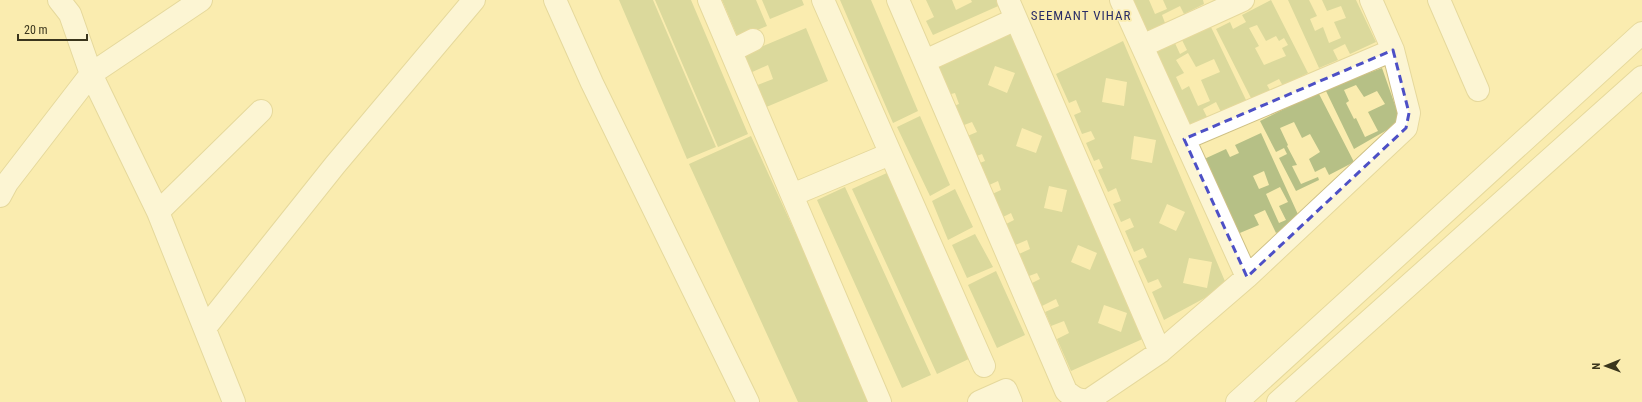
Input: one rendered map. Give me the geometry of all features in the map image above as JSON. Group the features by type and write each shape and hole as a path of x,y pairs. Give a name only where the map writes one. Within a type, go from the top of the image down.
{"street":[{"path":"0,196 8,183 91,74 201,0"},
{"path":"205,328 335,165 474,0"},
{"path":"554,0 595,90 748,402"},
{"path":"709,0 880,402"},
{"path":"823,0 984,366"},
{"path":"898,0 1066,391 1074,398 1081,400 1088,400 1160,352 1247,277 1406,128 1409,113 1393,50 1371,0"},
{"path":"1121,0 1247,277"},
{"path":"1142,46 1243,0"},
{"path":"1439,0 1478,90"},
{"path":"67,4 91,74 158,212 234,402"},
{"path":"925,61 1012,10 1160,352"},
{"path":"1237,402 1642,33"},
{"path":"731,51 753,40"},
{"path":"1184,139 1393,50"},
{"path":"1278,402 1642,77"},
{"path":"158,212 261,111"},
{"path":"792,195 890,154"},
{"path":"979,402 1006,390 1011,402"}],"highlighted area":[{"path":"1393,50 1409,113 1406,128 1247,277 1184,139"}],"building":[{"path":"619,0 653,0 716,147 687,159"},
{"path":"655,0 691,0 748,134 718,147"},
{"path":"722,0 756,0 767,26 738,38"},
{"path":"762,0 802,0 804,5 770,19"},
{"path":"840,0 871,0 918,111 893,123"},
{"path":"926,0 952,0 956,10 972,2 971,0 1003,0 1005,3 933,35 926,21 934,17"},
{"path":"1129,0 1149,0 1155,14 1167,9 1163,0 1203,0 1204,4 1184,14 1180,6 1162,15 1165,23 1145,33"},
{"path":"1271,0 1308,73 1283,86 1279,79 1267,85 1271,92 1253,102 1216,29 1230,22 1233,29 1246,22 1242,15","holes":["1257,25 1266,41 1276,36 1279,41 1284,38 1288,45 1282,48 1286,56 1264,65 1255,48 1259,46 1249,28"]},
{"path":"1288,0 1309,0 1317,16 1310,19 1315,31 1323,27 1329,43 1341,38 1334,22 1346,18 1341,6 1327,11 1322,0 1356,0 1376,42 1350,54 1345,44 1333,50 1338,60 1319,68"},
{"path":"1210,25 1246,100 1221,112 1216,102 1203,109 1208,119 1190,127 1154,51 1174,41 1180,54 1187,50 1181,38","holes":["1188,53 1196,67 1214,59 1220,72 1201,80 1210,101 1198,106 1189,86 1182,90 1176,77 1184,73 1176,60"]},
{"path":"806,28 828,81 764,108 755,86 773,79 768,65 750,73 742,55"},
{"path":"1012,32 1147,337 1071,371 1057,339 1069,333 1064,321 1051,326 1045,312 1059,306 1056,299 1040,307 1030,284 1040,279 1037,273 1029,276 1019,254 1030,249 1027,240 1013,246 1004,225 1014,220 1011,213 1001,218 990,195 1001,190 998,181 987,186 977,164 985,161 982,154 974,157 965,137 977,132 972,122 959,127 951,107 959,104 955,93 947,95 935,66","holes":["995,66 1015,73 1007,93 988,85","1022,128 1042,136 1036,153 1016,146","1049,186 1067,190 1062,212 1044,208","1078,245 1097,253 1090,270 1071,262","1104,305 1127,313 1121,332 1098,323"]},
{"path":"1123,41 1227,286 1164,320 1152,292 1162,287 1158,279 1148,283 1138,261 1147,257 1143,248 1134,252 1125,231 1134,227 1130,218 1121,222 1113,204 1121,201 1116,188 1108,192 1098,170 1103,168 1099,159 1094,161 1086,143 1095,139 1091,131 1082,134 1074,115 1081,112 1076,100 1069,103 1056,74","holes":["1106,78 1127,82 1124,106 1102,102","1134,136 1156,140 1152,163 1131,159","1167,204 1185,212 1176,231 1159,223","1189,258 1212,262 1207,288 1183,283"]},
{"path":"1382,68 1401,122 1354,149 1325,89","holes":["1356,85 1364,97 1377,91 1385,104 1368,112 1378,131 1365,137 1356,118 1354,119 1346,103 1349,101 1344,90"]},
{"path":"1318,92 1354,162 1329,175 1325,167 1315,172 1309,159 1320,152 1310,134 1302,138 1294,122 1280,128 1297,165 1292,166 1301,184 1318,177 1319,180 1296,191 1279,158 1287,154 1284,148 1276,152 1260,121"},
{"path":"920,116 950,185 930,196 897,127"},
{"path":"1261,133 1301,221 1276,233 1265,210 1254,215 1259,225 1235,235 1202,160 1226,149 1230,157 1239,153 1235,145","holes":["1264,171 1269,185 1259,189 1253,176","1280,187 1288,202 1279,206 1286,220 1279,223 1266,194"]},
{"path":"751,136 873,402 798,402 689,164"},
{"path":"889,172 973,357 937,374 852,189"},
{"path":"845,187 931,375 902,388 817,200"},
{"path":"955,189 973,227 948,240 932,201"},
{"path":"975,234 993,267 967,278 952,245"},
{"path":"996,271 1025,335 997,348 968,285"}],"district":[{"name":"SEEMANT VIHAR","path":"1081,15"}]}
